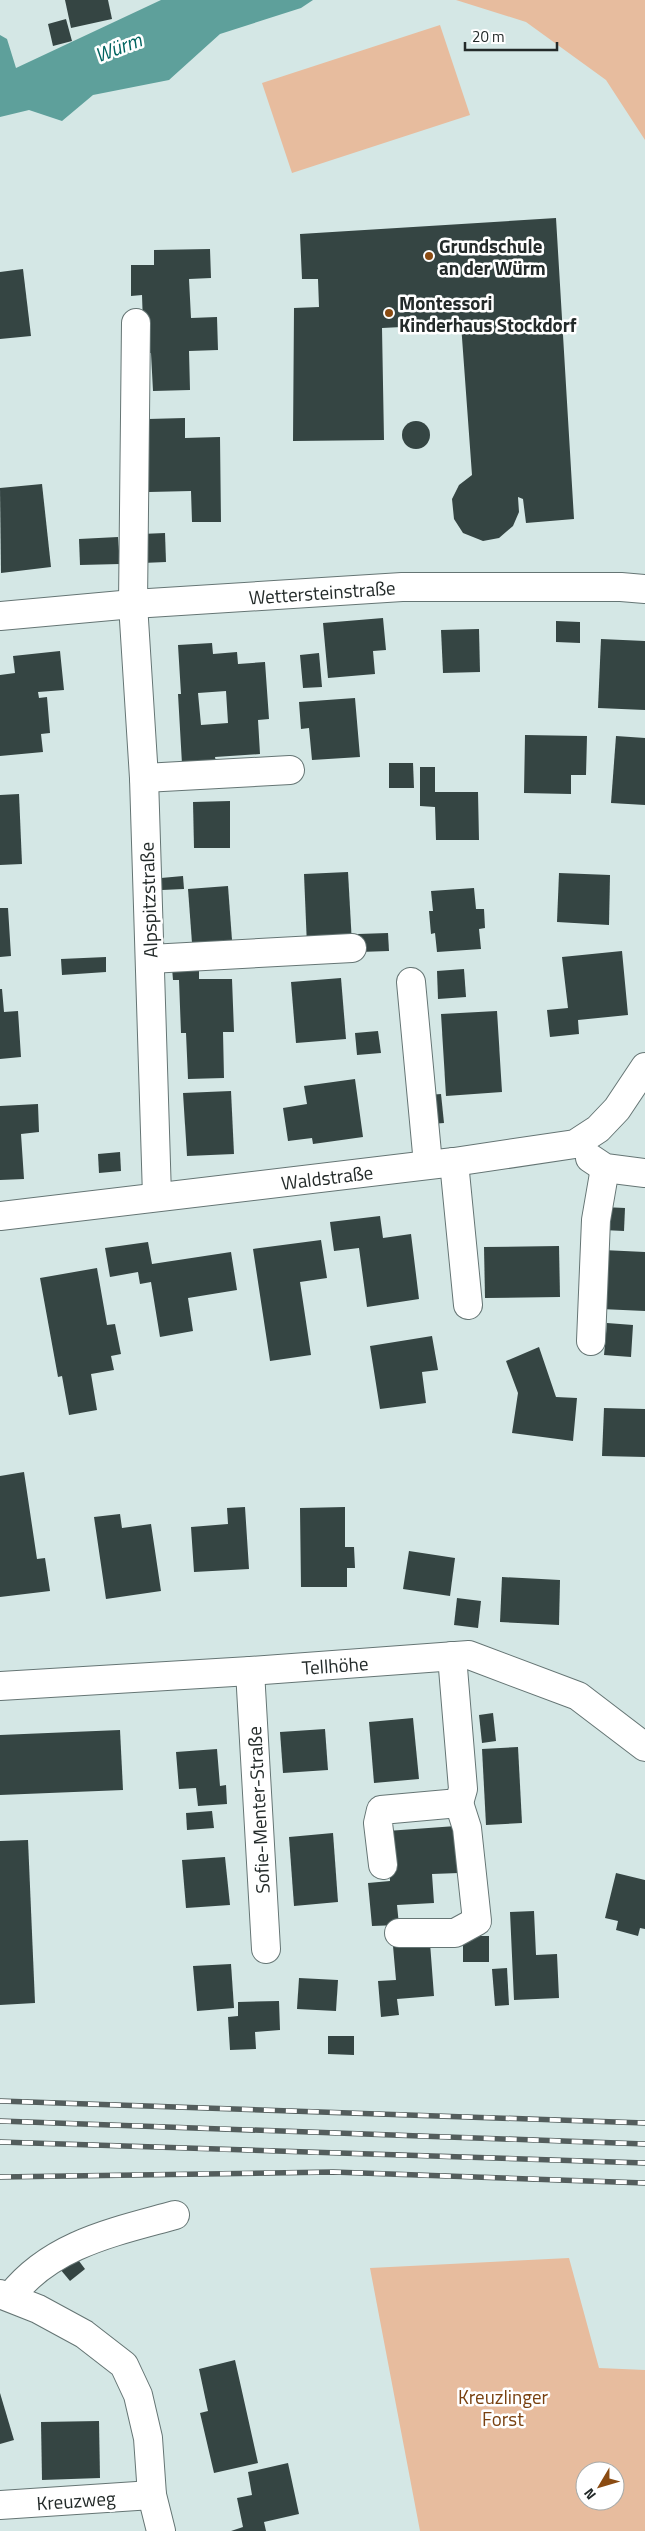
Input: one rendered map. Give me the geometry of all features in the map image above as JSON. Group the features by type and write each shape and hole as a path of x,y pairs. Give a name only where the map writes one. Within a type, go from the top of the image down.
{"street":[{"name":"Alpspitzstraße","path":"136,322 133,604 144,778 157,1196"},
{"name":"Wettersteinstraße","path":"0,616 133,604 402,587 621,587 645,589"},
{"path":"144,778 290,770"},
{"path":"150,959 352,948"},
{"path":"411,982 441,1163 468,1305"},
{"path":"645,1067 617,1109 598,1129 575,1144 604,1168 645,1173"},
{"name":"Waldstraße","path":"0,1216 441,1163 575,1144"},
{"path":"591,1341 596,1220 604,1168"},
{"name":"Tellhöhe","path":"0,1686 250,1671 469,1655 578,1696 645,1747"},
{"path":"399,1933 455,1933 477,1921 467,1828 459,1802 464,1789 452,1656"},
{"name":"Sofie-Menter-Straße","path":"250,1671 266,1949"},
{"path":"383,1865 378,1823 381,1810 459,1802"},
{"path":"161,2531 152,2495 148,2438 138,2395 124,2365 84,2334 5,2295 24,2278 84,2241 175,2215"},
{"name":"Kreuzweg","path":"0,2505 152,2495"}],"green space":[{"path":"456,0 645,0 645,140 606,80 526,22"},
{"path":"440,25 470,115 292,173 262,83"},
{"name":"Kreuzlinger Forst","path":"569,2258 599,2368 645,2370 645,2531 420,2531 370,2268"}],"water":[{"name":"Würm","path":"161,0 313,0 301,8 220,34 169,80 93,95 62,121 29,110 0,117 0,35 7,39 16,68"}],"building":[{"path":"65,0 108,0 112,19 71,28"},
{"path":"66,19 72,41 53,46 48,24"},
{"path":"556,218 574,519 526,523 523,499 518,497 519,512 513,526 499,538 483,541 463,533 454,519 452,499 459,485 472,475 461,324 382,328 384,440 293,441 294,308 319,307 318,279 302,279 300,234"},
{"path":"210,249 211,278 189,279 191,318 217,317 218,350 189,351 190,390 153,391 151,353 144,353 142,295 131,296 131,265 154,265 154,250"},
{"path":"23,269 31,336 0,339 0,272"},
{"path":"185,418 185,438 220,437 221,522 192,522 191,491 149,492 148,419"},
{"path":"416,421 426,425 430,435 426,445 416,449 406,445 402,435 406,425"},
{"path":"42,484 51,567 1,573 0,488"},
{"path":"165,533 166,562 142,563 141,534"},
{"path":"118,537 120,564 80,565 79,539"},
{"path":"383,618 386,650 373,651 375,674 328,678 323,623"},
{"path":"556,621 580,622 580,643 556,642"},
{"path":"479,629 480,672 443,673 441,630"},
{"path":"601,639 645,641 645,710 598,708"},
{"path":"212,643 213,654 237,652 238,664 265,662 269,719 258,720 260,754 215,757 216,762 182,764 178,694 181,694 178,645","holes":["226,691 228,723 201,725 198,693"]},
{"path":"60,651 64,690 38,692 39,698 47,697 50,733 41,734 43,752 0,756 0,675 15,673 13,656"},
{"path":"319,653 322,687 303,688 300,655"},
{"path":"355,698 360,757 312,760 309,728 301,729 299,702"},
{"path":"525,735 587,736 586,775 571,775 571,794 524,793"},
{"path":"616,736 645,738 645,805 611,803"},
{"path":"389,763 413,763 414,788 389,788"},
{"path":"420,767 435,767 435,792 478,792 479,840 436,840 435,807 420,806"},
{"path":"19,794 22,864 0,865 0,795"},
{"path":"230,801 230,848 194,848 193,802"},
{"path":"348,872 352,944 307,946 304,874"},
{"path":"559,873 610,875 609,925 557,922"},
{"path":"183,876 184,889 162,890 161,878"},
{"path":"228,886 232,940 192,943 188,889"},
{"path":"474,888 476,909 484,909 485,928 479,929 481,949 437,952 435,933 431,934 429,911 433,911 431,891"},
{"path":"0,908 8,908 11,956 0,957"},
{"path":"388,933 389,951 359,952 358,934"},
{"path":"622,951 628,1015 578,1020 579,1034 550,1037 547,1010 568,1008 562,957"},
{"path":"106,957 106,972 62,975 61,959"},
{"path":"199,966 199,979 232,979 234,1032 223,1032 224,1078 188,1079 186,1033 181,1033 179,980 173,980 172,968"},
{"path":"464,969 466,997 438,999 437,971"},
{"path":"341,978 346,1039 296,1043 291,982"},
{"path":"0,989 2,989 4,1012 18,1011 21,1057 0,1059"},
{"path":"497,1011 502,1092 446,1096 441,1014"},
{"path":"378,1031 381,1053 357,1055 355,1033"},
{"path":"355,1079 363,1137 313,1144 312,1138 288,1141 283,1108 307,1104 304,1086"},
{"path":"231,1091 234,1154 187,1156 183,1093"},
{"path":"441,1094 444,1123 431,1124 428,1095"},
{"path":"38,1104 39,1132 21,1134 24,1179 0,1180 0,1106"},
{"path":"120,1152 121,1171 99,1173 98,1154"},
{"path":"603,1207 625,1208 624,1231 603,1230"},
{"path":"380,1216 383,1238 411,1234 419,1299 367,1307 359,1248 334,1251 330,1222"},
{"path":"321,1240 327,1278 300,1282 311,1355 270,1361 253,1249"},
{"path":"148,1242 152,1264 231,1252 237,1290 188,1298 193,1331 160,1337 151,1282 140,1284 138,1272 110,1277 105,1248"},
{"path":"559,1246 560,1297 485,1298 484,1247"},
{"path":"603,1250 645,1252 645,1311 601,1309"},
{"path":"97,1268 107,1325 115,1324 121,1354 111,1356 114,1370 91,1374 97,1410 69,1415 62,1376 58,1377 40,1278"},
{"path":"607,1323 633,1325 631,1357 604,1355"},
{"path":"432,1336 438,1370 422,1372 426,1403 380,1409 370,1346"},
{"path":"539,1347 556,1397 577,1398 573,1441 512,1433 518,1393 506,1361"},
{"path":"604,1408 645,1409 645,1457 602,1456"},
{"path":"24,1472 37,1559 45,1558 50,1591 0,1597 0,1476"},
{"path":"245,1507 249,1569 194,1572 191,1527 228,1524 227,1508"},
{"path":"345,1507 345,1547 354,1547 355,1568 347,1568 347,1587 301,1587 300,1508"},
{"path":"120,1514 122,1528 151,1524 161,1591 106,1599 94,1517"},
{"path":"409,1551 455,1558 450,1596 403,1589"},
{"path":"502,1577 560,1580 559,1625 500,1622"},
{"path":"457,1598 481,1601 478,1628 454,1625"},
{"path":"493,1713 496,1741 482,1743 479,1715"},
{"path":"413,1718 419,1779 374,1783 369,1722"},
{"path":"325,1729 328,1770 283,1773 280,1732"},
{"path":"120,1730 123,1790 0,1795 0,1735"},
{"path":"518,1747 522,1823 486,1825 482,1749"},
{"path":"217,1749 220,1786 226,1785 227,1804 198,1806 196,1788 179,1789 176,1752"},
{"path":"212,1811 214,1828 187,1830 186,1813"},
{"path":"456,1826 459,1873 432,1874 434,1903 397,1905 399,1925 372,1926 368,1883 390,1881 387,1831"},
{"path":"333,1833 338,1902 294,1906 289,1837"},
{"path":"28,1840 35,2003 0,2005 0,1841"},
{"path":"225,1857 230,1905 186,1908 182,1860"},
{"path":"616,1873 645,1880 645,1929 640,1928 638,1936 616,1930 618,1921 605,1918"},
{"path":"534,1911 536,1955 557,1954 559,1998 514,2000 510,1912"},
{"path":"463,1936 489,1936 489,1962 463,1962"},
{"path":"430,1943 434,1996 397,1999 399,2015 381,2017 378,1981 396,1980 393,1946"},
{"path":"231,1964 234,2008 197,2011 193,1966"},
{"path":"507,1968 509,2005 495,2006 492,1969"},
{"path":"299,1978 338,1980 336,2011 297,2009"},
{"path":"279,2001 280,2030 255,2032 256,2049 230,2050 228,2017 238,2016 238,2002"},
{"path":"328,2036 354,2036 354,2055 328,2054"},
{"path":"76,2257 85,2269 70,2281 60,2269"},
{"path":"235,2360 258,2463 214,2473 200,2413 208,2411 199,2369"},
{"path":"0,2393 14,2440 0,2444"},
{"path":"99,2421 100,2478 42,2480 41,2422"},
{"path":"288,2463 299,2514 264,2522 266,2531 231,2531 243,2527 237,2498 252,2495 248,2472"}],"railway":[{"path":"0,2101 645,2123"},
{"path":"0,2121 645,2144"},
{"path":"0,2142 645,2163"},
{"path":"0,2177 333,2172 645,2183"}],"place":[{"name":"Grundschule an der Würm","path":"429,256"},
{"name":"Montessori Kinderhaus Stockdorf","path":"389,313"}]}
